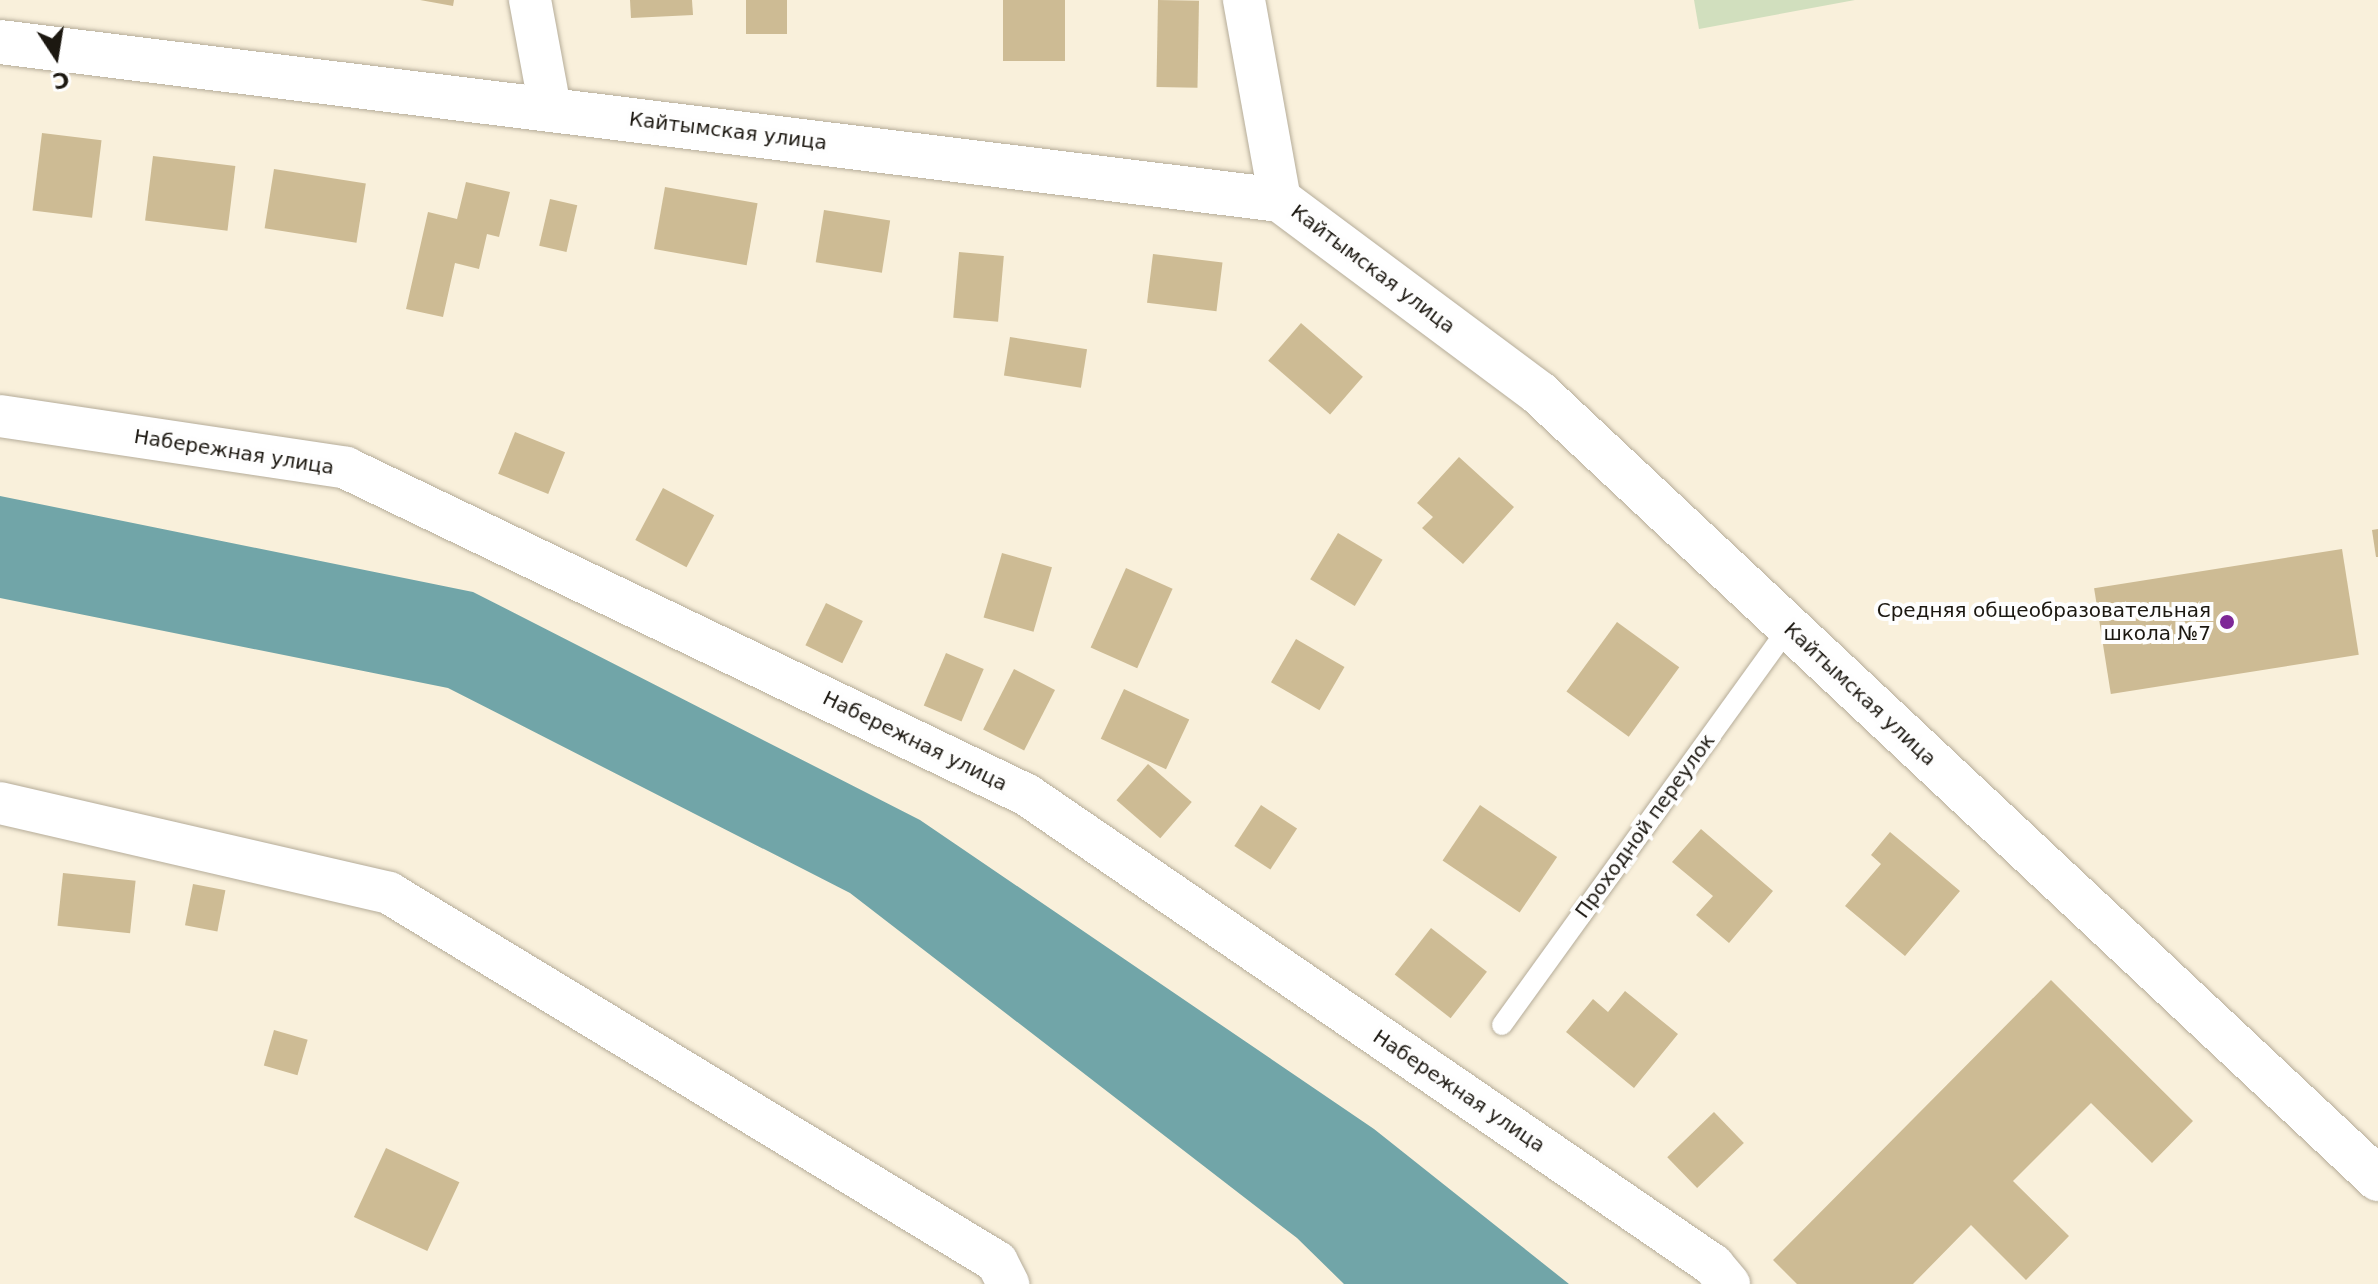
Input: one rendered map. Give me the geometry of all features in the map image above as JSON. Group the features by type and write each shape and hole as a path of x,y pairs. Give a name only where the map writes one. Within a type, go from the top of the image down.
{"street":[{"path":"530,0 550,108"},
{"path":"1244,0 1280,200"},
{"name":"Кайтымская улица","path":"0,42 1280,200 1539,393 2378,1179"},
{"name":"Набережная улица","path":"0,416 346,468 1027,795 1713,1265 1729,1284"},
{"path":"0,803 389,893 997,1262 1008,1284"}],"lane":[{"name":"Проходной переулок","path":"1502,1025 1789,627"}],"green space":[{"path":"1694,0 1855,0 1699,29"}],"water":[{"path":"0,496 473,592 920,820 1374,1129 1569,1284 1344,1284 1297,1238 850,893 448,688 0,598"}],"building":[{"path":"420,0 454,0 453,6"},
{"path":"630,0 692,0 693,15 631,18"},
{"path":"746,0 787,0 787,34 746,34"},
{"path":"1003,0 1065,0 1065,61 1003,61"},
{"path":"1158,0 1199,1 1197,88 1156,87"},
{"path":"42,133 102,140 92,218 32,210"},
{"path":"153,156 235,166 227,231 145,221"},
{"path":"274,169 366,184 356,243 265,228"},
{"path":"466,182 510,192 499,237 487,234 479,269 455,263 443,317 406,309 428,212 457,219"},
{"path":"665,187 758,203 747,265 654,249"},
{"path":"550,199 577,205 566,252 539,246"},
{"path":"824,210 890,220 882,273 816,262"},
{"path":"959,252 1004,256 998,322 953,318"},
{"path":"1153,254 1222,263 1217,311 1147,303"},
{"path":"1301,323 1363,377 1330,415 1268,361"},
{"path":"1010,337 1087,349 1081,388 1004,376"},
{"path":"515,432 565,452 548,494 498,474"},
{"path":"1459,457 1514,507 1463,564 1422,528 1433,517 1417,503"},
{"path":"663,488 714,515 687,567 635,540"},
{"path":"2378,529 2378,557 2376,557 2372,530"},
{"path":"1338,533 1383,560 1355,606 1310,579"},
{"name":"Средняя общеобразовательная школа №7","path":"2342,549 2359,655 2111,694 2094,588"},
{"path":"1002,553 1052,567 1034,632 984,617"},
{"path":"1126,568 1173,589 1137,668 1091,647"},
{"path":"826,603 863,621 842,663 805,645"},
{"path":"1617,622 1679,667 1629,737 1566,692"},
{"path":"1296,639 1344,667 1319,710 1271,682"},
{"path":"946,653 984,669 961,721 924,705"},
{"path":"1014,669 1055,690 1024,750 983,730"},
{"path":"1124,689 1189,719 1166,769 1101,739"},
{"path":"1148,764 1192,802 1160,838 1117,800"},
{"path":"1261,805 1297,828 1270,870 1234,846"},
{"path":"1480,805 1557,857 1520,913 1443,861"},
{"path":"1701,829 1773,891 1729,943 1696,915 1713,896 1672,862"},
{"path":"1890,832 1960,891 1905,956 1845,906 1881,864 1871,855"},
{"path":"63,873 136,881 130,933 57,926"},
{"path":"193,884 225,890 217,932 185,925"},
{"path":"1431,928 1487,972 1451,1018 1395,974"},
{"path":"2051,980 2193,1121 2152,1163 2091,1103 2013,1181 2069,1236 2026,1280 1971,1225 1913,1284 1797,1284 1773,1260"},
{"path":"1625,991 1678,1034 1634,1088 1566,1032 1593,999 1608,1012"},
{"path":"274,1030 308,1040 297,1075 264,1066"},
{"path":"1714,1112 1744,1143 1697,1188 1667,1157"},
{"path":"386,1148 459,1182 427,1251 354,1217"}],"place":[{"name":"Средняя общеобразовательная школа №7","path":"2227,622"}]}
